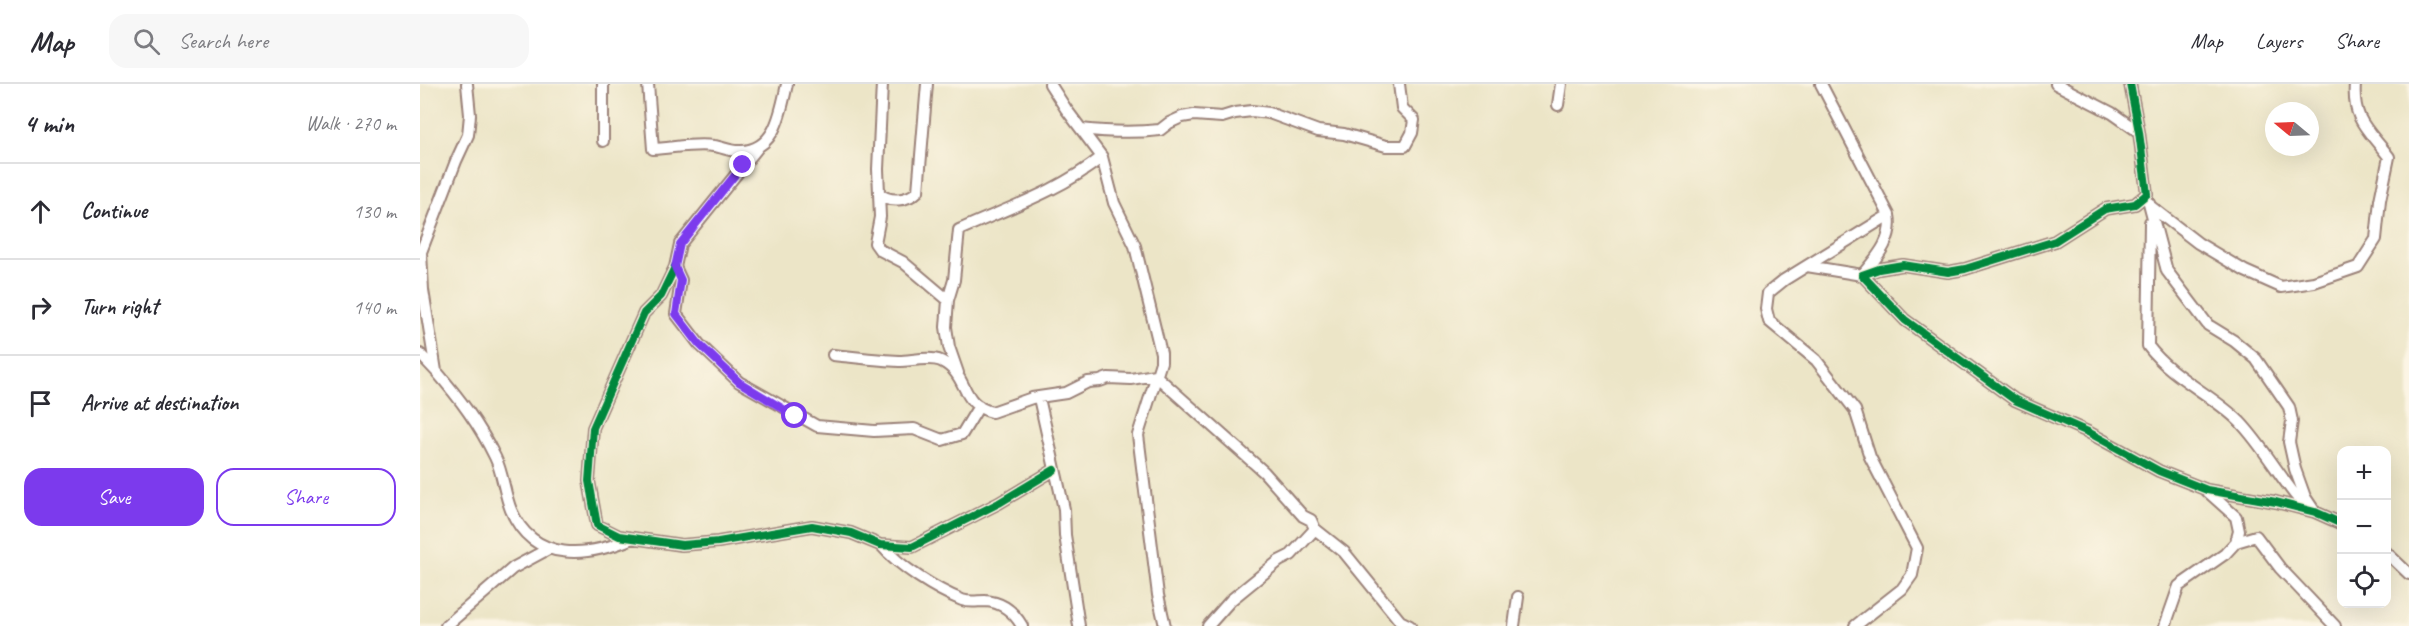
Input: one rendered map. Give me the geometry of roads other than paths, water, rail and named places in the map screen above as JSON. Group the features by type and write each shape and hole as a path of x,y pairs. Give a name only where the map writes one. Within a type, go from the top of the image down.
{"street":[{"path":"436,371 423,290 421,252 468,135 470,116 466,84"},
{"path":"603,84 603,141"},
{"path":"648,84 653,149 705,145 742,151 759,146"},
{"path":"787,84 776,127 768,139 759,146 680,244 675,267 661,296 644,313 593,428 589,481 597,525 608,532 672,544 702,543 812,526 850,533 880,545 920,578 969,602 998,603 1016,616 1022,626"},
{"path":"882,84 878,169 880,217 875,243 880,250 903,262 948,300"},
{"path":"879,193 883,197 903,199 918,191 927,84"},
{"path":"1050,84 1102,157 1114,203 1135,246 1161,353 1161,362 1155,375 1138,435 1156,584 1165,626"},
{"path":"1081,129 1113,133 1128,130 1146,132 1160,130 1182,117 1194,115 1222,117 1235,112 1252,111 1269,112 1318,131 1344,134 1386,146 1405,146 1412,133 1414,120 1402,108 1399,84"},
{"path":"1558,105 1561,84"},
{"path":"1821,84 1889,215 1891,224 1888,239 1862,275"},
{"path":"2056,84 2112,113 2139,132"},
{"path":"2130,84 2147,194 2167,271 2208,325 2234,341 2256,359 2289,407 2292,422 2289,442 2295,469 2306,497 2315,512"},
{"path":"2150,206 2198,243 2245,271 2281,287 2314,282 2358,267 2376,240 2380,200 2389,158 2359,120 2354,97 2355,84"},
{"path":"1102,157 1080,175 1053,190 959,230 954,280 948,300 946,335 953,363 966,394 979,406 992,412 1039,398 1066,393 1088,382 1108,378 1131,380 1155,375"},
{"path":"1807,266 1862,275 1903,266 1939,272 1965,269 2055,241 2105,209 2135,204 2147,194"},
{"path":"2150,206 2148,346 2158,359 2208,394 2240,422 2296,496 2302,499 2306,497"},
{"path":"1855,626 1902,590 1912,575 1917,548 1870,457 1855,410 1816,360 1769,321 1766,309 1768,293 1784,280 1889,215"},
{"path":"675,267 681,280 676,314 694,339 739,382 817,426 873,431 914,429 942,440 962,434 979,406"},
{"path":"1862,275 1905,320 2016,400 2088,432 2159,471 2207,490 2276,502 2315,512 2337,522"},
{"path":"420,354 465,404 497,460 505,496 521,527 532,539 550,548 573,553 607,549 634,537"},
{"path":"833,355 894,360 939,360 958,373"},
{"path":"1155,375 1264,472 1303,516 1311,520 1315,529 1344,552 1400,621 1410,626"},
{"path":"1039,398 1064,509 1065,535 1079,626"},
{"path":"880,545 912,547 999,503 1054,470"},
{"path":"2164,626 2179,586 2225,554 2236,542 2240,531 2236,517 2207,490"},
{"path":"1208,626 1231,600 1279,561 1291,555 1315,529"},
{"path":"2236,542 2256,536 2280,568 2335,626"},
{"path":"446,626 513,568 550,548"},
{"path":"2388,554 2409,574"},
{"path":"1514,626 1518,597"}]}
